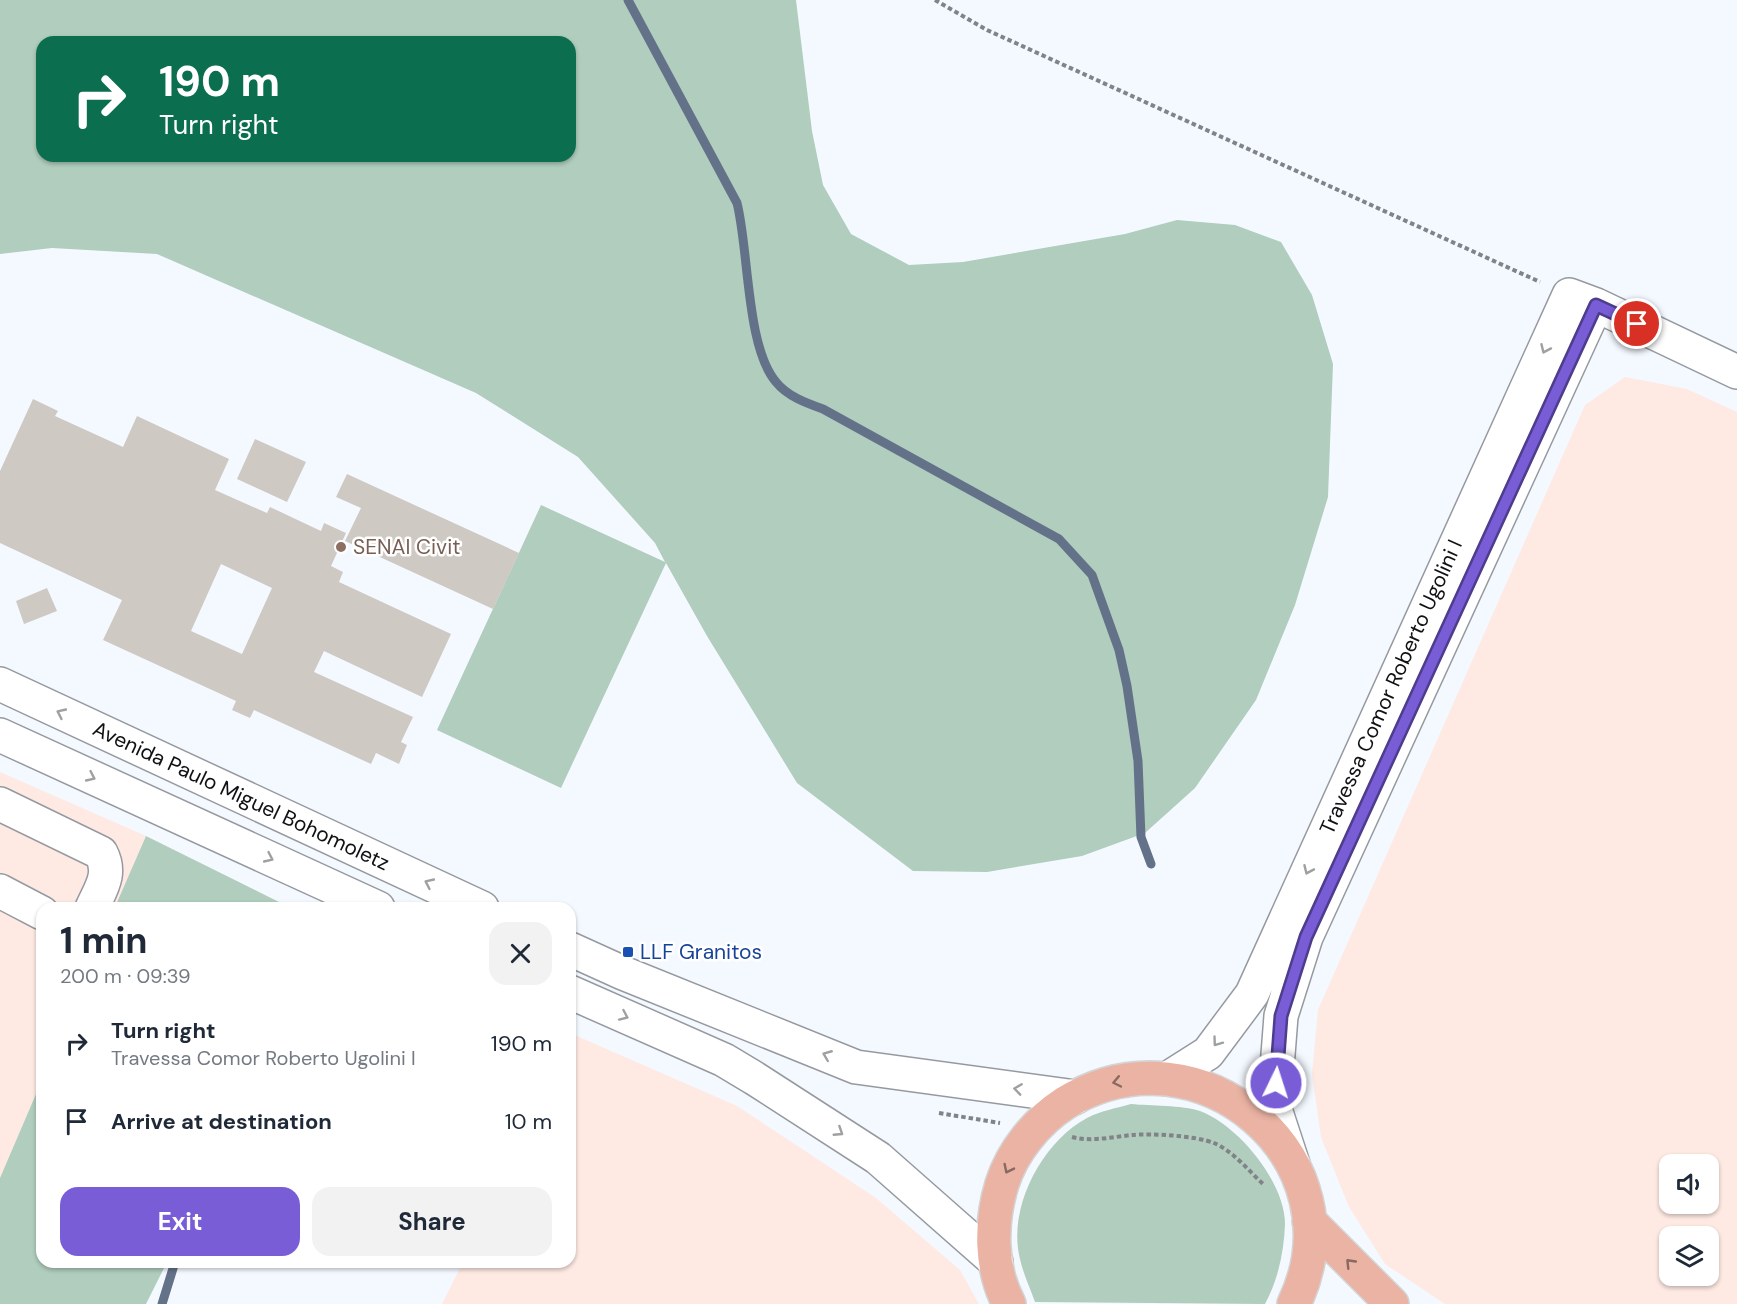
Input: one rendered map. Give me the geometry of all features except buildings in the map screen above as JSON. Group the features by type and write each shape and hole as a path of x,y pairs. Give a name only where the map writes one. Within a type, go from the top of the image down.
{"main road":[{"path":"1009,1304 996,1262 994,1218 998,1197 1014,1157 1035,1128 1057,1108 1076,1097 1121,1081 1167,1079 1207,1088 1243,1107 1273,1134 1294,1168 1301,1185 1309,1221 1306,1269 1294,1304"},
{"path":"1309,1221 1392,1304"}],"street":[{"path":"1583,300 1737,372"},
{"name":"Travessa Comor Roberto Ugolini I","path":"1167,1079 1208,1053 1252,994 1583,300"},
{"name":"Travessa Comor Roberto Ugolini I","path":"1294,1168 1274,1106 1281,1016 1306,937 1583,300"},
{"name":"Avenida Paulo Miguel Bohomoletz","path":"0,684 469,902"},
{"name":"Avenida Paulo Miguel Bohomoletz","path":"0,735 365,902"},
{"path":"0,804 101,853 107,864 107,877 95,902"},
{"path":"0,891 36,911"},
{"path":"576,952 622,973 856,1067 1076,1097"},
{"path":"576,995 724,1060 754,1078 878,1158 996,1262"}],"path":[{"path":"935,0 987,30 1583,300"},
{"path":"929,1111 1035,1128 1084,1140 1136,1134 1164,1135 1214,1143 1235,1158 1268,1188"}],"shaded area":[{"path":"1625,377 1687,389 1737,412 1737,1304 1445,1304 1385,1264 1349,1207 1321,1137 1312,1074 1318,1010 1585,405"},
{"path":"0,772 146,836 117,902 36,902 36,1094 0,1178"},
{"path":"576,1036 737,1106 876,1198 960,1270 979,1304 442,1304 460,1268 576,1268"}],"green space":[{"path":"0,0 796,0 812,131 823,185 851,234 909,265 963,262 1125,234 1177,220 1235,225 1281,242 1312,295 1333,364 1328,497 1295,605 1256,700 1195,788 1145,833 1082,856 987,872 913,871 797,783 707,636 666,563 561,788 437,730 541,505 665,562 655,543 578,457 476,393 157,254 52,248 0,254"},
{"path":"146,836 279,902 117,902"},
{"path":"36,1094 36,1268 164,1268 146,1304 0,1304 0,1178"},
{"path":"1131,1104 1193,1109 1215,1118 1244,1142 1268,1173 1283,1208 1285,1224 1279,1266 1265,1304 1035,1302 1021,1264 1017,1239 1024,1198 1032,1178 1056,1143 1071,1129 1087,1118"}],"waterway":[{"path":"628,0 737,203 759,346 766,366 776,382 797,398 823,409 1059,539 1092,575 1119,650 1127,686 1138,761 1141,837 1151,864"},
{"path":"162,1304 173,1268"}],"place":[{"name":"SENAI Civit","path":"341,547"},
{"name":"LLF Granitos","path":"628,952"}],"route":[{"path":"1276,1083 1281,1016 1306,937 1596,305 1637,324"}]}
